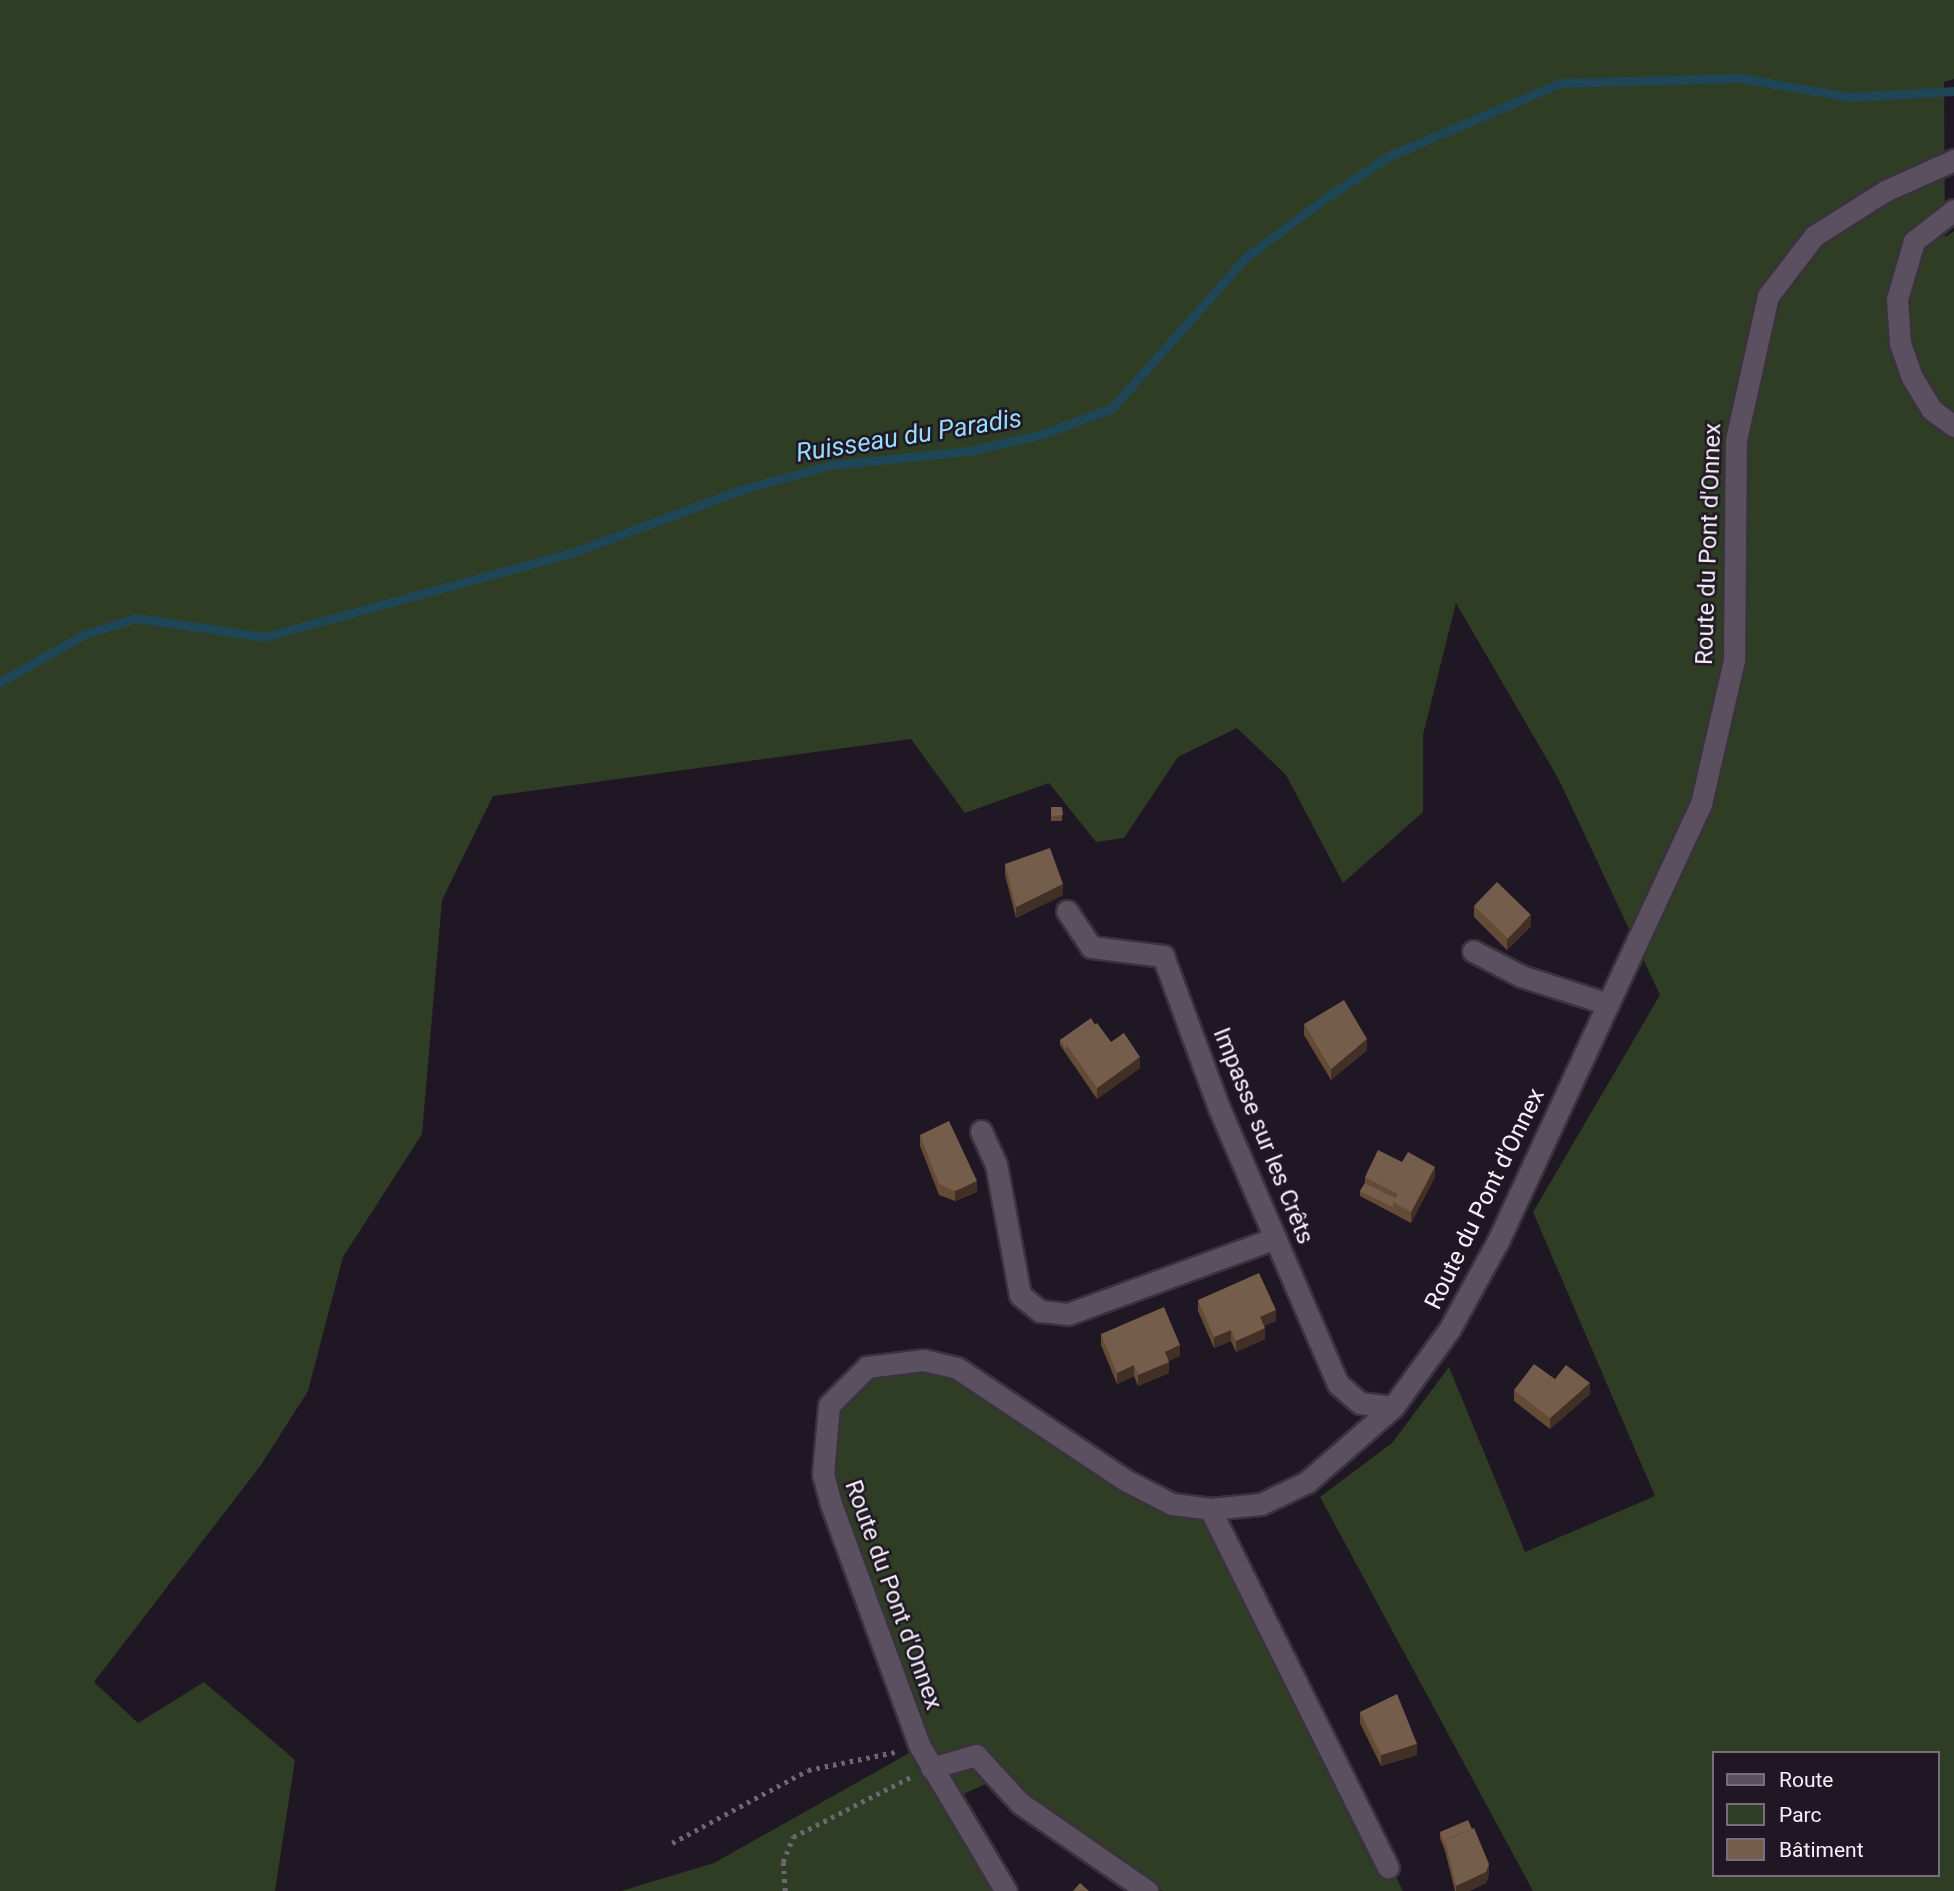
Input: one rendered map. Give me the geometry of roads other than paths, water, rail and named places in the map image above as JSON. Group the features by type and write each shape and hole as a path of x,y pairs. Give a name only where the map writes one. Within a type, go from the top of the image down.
{"street":[{"name":"Route du Pont d'Onnex","path":"1006,1891 920,1747 823,1474 829,1405 847,1381 894,1360 957,1368 1125,1480 1172,1504 1210,1509 1261,1504 1307,1482 1392,1408 1448,1331 1498,1241 1608,1004 1685,848 1719,743 1738,600 1736,440 1768,296 1814,236 1885,191 1954,159"},
{"path":"1954,210 1914,241 1897,299 1900,342 1912,377 1932,410 1954,426"},
{"name":"Impasse sur les Crêts","path":"1067,911 1091,947 1163,956 1276,1238 1338,1384 1360,1402 1392,1408"},
{"path":"1473,951 1521,976 1608,1004"},
{"path":"981,1131 996,1164 1020,1294 1041,1311 1068,1314 1276,1238"},
{"path":"1210,1509 1388,1867"},
{"path":"931,1768 976,1755 1020,1804 1147,1891"}],"waterway":[{"name":"Ruisseau du Paradis","path":"0,682 85,634 136,618 264,637 574,552 743,489 831,465 969,451 1043,434 1112,408 1245,258 1320,202 1389,156 1560,83 1740,78 1849,97 1954,91"}]}
